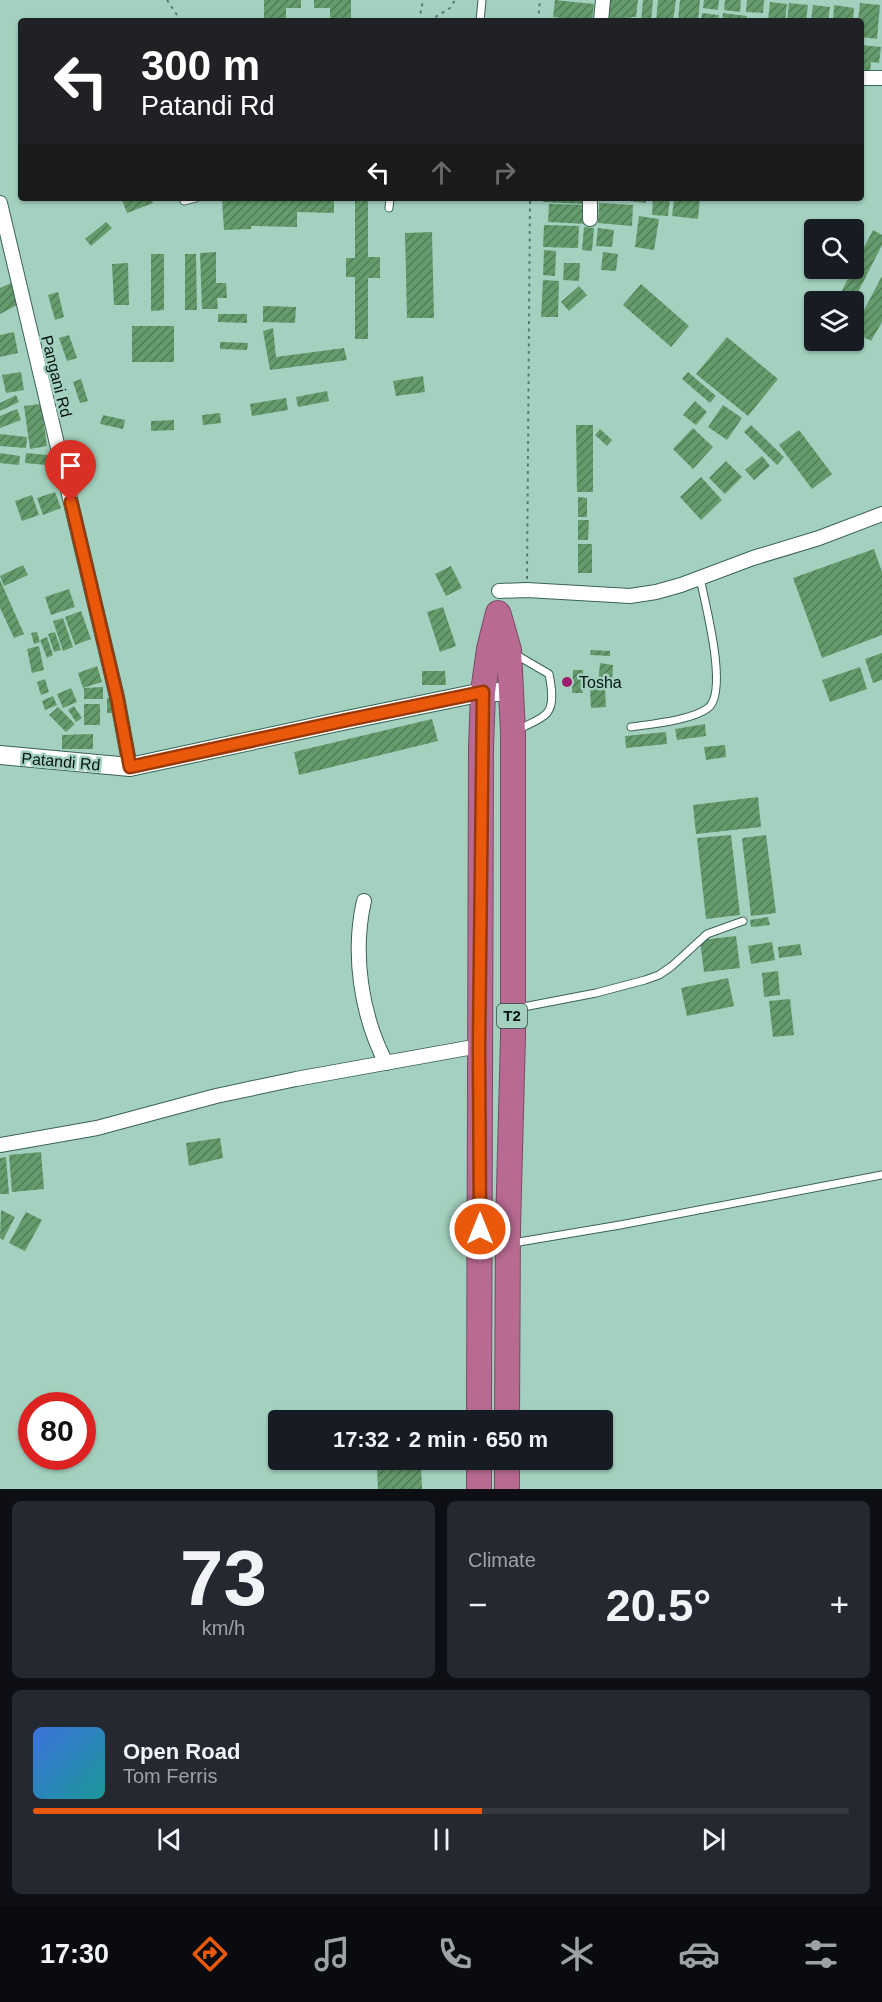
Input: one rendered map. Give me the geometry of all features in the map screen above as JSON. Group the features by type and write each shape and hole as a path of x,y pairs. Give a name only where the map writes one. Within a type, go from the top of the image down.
{"highway":[{"name":"T2","path":"479,1410 479,1046 483,692 489,649 498,613 509,650 513,733 507,1410"},
{"path":"480,1229 508,1236"},
{"path":"479,1318 506,1315"},
{"path":"479,1470 479,1489"},
{"path":"507,1470 507,1489"}],"street":[{"path":"601,18 603,0"},
{"path":"864,78 882,78"},
{"path":"590,201 590,219"},
{"name":"Pangani Rd","path":"0,203 114,686 130,767"},
{"path":"499,591 527,590 630,596 656,592 882,514"},
{"name":"Patandi Rd","path":"0,755 130,767 483,692 511,692"},
{"path":"364,901 360,917 360,974 374,1041 386,1063"},
{"path":"0,1144 97,1128 216,1096 479,1046"}],"lane":[{"path":"480,18 482,0"},
{"path":"389,208 390,201"},
{"path":"631,727 678,719 702,712 710,707 714,700 717,680 714,648 700,578"},
{"path":"509,650 549,674 551,683 550,706 547,712 513,733"},
{"path":"512,1009 596,993 659,975 707,934 743,921"},
{"path":"508,1236 620,1225 882,1174"}],"path":[{"path":"168,0 179,18"},
{"path":"420,18 423,0"},
{"path":"434,18 450,8 455,0"},
{"path":"538,18 540,0"},
{"path":"527,590 530,201"}],"building":[{"path":"264,0 301,0 301,8 286,8 286,18 264,18"},
{"path":"314,0 351,0 351,18 330,18 330,8 314,8"},
{"path":"555,0 594,4 592,18 553,17"},
{"path":"609,0 638,0 636,17 606,18"},
{"path":"643,0 653,0 651,18 641,18"},
{"path":"658,0 676,0 673,18 656,18"},
{"path":"680,0 700,0 698,18 678,18"},
{"path":"704,0 719,0 718,10 703,8"},
{"path":"725,0 741,0 740,12 724,10"},
{"path":"747,0 764,0 763,13 746,12"},
{"path":"770,2 787,4 785,18 768,18"},
{"path":"789,3 808,5 806,18 787,18"},
{"path":"860,3 880,5 877,39 864,37 864,18 858,18"},
{"path":"813,5 830,7 828,18 811,18"},
{"path":"834,5 854,8 853,18 833,18"},
{"path":"702,13 719,15 718,18 701,18"},
{"path":"723,13 747,16 747,18 722,18"},
{"path":"864,45 881,47 879,63 871,62 870,73 864,72"},
{"path":"122,201 152,201 153,203 127,213"},
{"path":"222,201 334,201 334,213 297,212 297,227 251,226 251,229 224,230"},
{"path":"355,201 368,201 368,257 380,257 380,278 368,278 368,339 355,339 355,277 346,277 346,258 355,258"},
{"path":"585,201 585,204 543,202"},
{"path":"653,201 670,201 668,216 652,215"},
{"path":"674,201 700,201 698,219 672,216"},
{"path":"599,203 633,205 632,226 598,223"},
{"path":"549,204 587,205 586,224 548,222"},
{"path":"639,216 659,219 654,250 635,247"},
{"path":"106,222 112,228 91,246 85,239"},
{"path":"544,225 579,226 578,248 543,247"},
{"path":"584,227 594,228 592,251 582,250"},
{"path":"598,228 614,230 612,247 596,246"},
{"path":"873,230 882,235 882,245 859,291 842,291 848,279 864,279 864,248"},
{"path":"432,232 434,318 407,318 405,233"},
{"path":"544,250 556,251 555,276 543,275"},
{"path":"216,252 216,283 226,283 227,298 217,298 218,309 202,309 200,253"},
{"path":"603,252 618,254 616,271 601,270"},
{"path":"151,254 164,254 164,310 151,311"},
{"path":"185,254 196,254 197,310 185,310"},
{"path":"128,263 129,305 114,305 112,264"},
{"path":"564,263 580,263 579,281 563,280"},
{"path":"882,276 882,322 871,341 864,337 864,310"},
{"path":"543,280 559,281 558,317 541,317"},
{"path":"11,283 21,303 0,314 0,288"},
{"path":"641,284 689,326 671,347 623,305"},
{"path":"579,286 587,295 569,311 561,302"},
{"path":"58,292 64,317 55,320 48,295"},
{"path":"263,306 296,307 295,323 263,322"},
{"path":"218,314 247,314 247,323 218,322"},
{"path":"132,326 174,326 174,362 132,362"},
{"path":"273,328 276,357 344,348 347,360 270,370 263,331"},
{"path":"14,332 18,353 0,357 0,335"},
{"path":"69,335 77,358 67,361 59,338"},
{"path":"727,337 778,379 748,416 696,374"},
{"path":"220,342 248,343 247,350 220,349"},
{"path":"21,372 24,390 6,393 2,375"},
{"path":"688,372 716,396 710,403 682,379"},
{"path":"423,376 425,392 396,396 393,381"},
{"path":"81,379 88,401 80,403 73,382"},
{"path":"327,391 329,401 298,407 296,397"},
{"path":"16,395 19,402 0,411 0,403"},
{"path":"286,398 288,410 252,416 250,404"},
{"path":"695,401 707,412 696,425 683,415"},
{"path":"41,404 47,446 30,449 24,406"},
{"path":"723,405 742,418 727,440 708,427"},
{"path":"17,409 21,420 0,428 0,416"},
{"path":"220,413 221,423 203,425 202,415"},
{"path":"103,415 125,420 123,429 100,424"},
{"path":"174,420 174,430 151,431 151,421"},
{"path":"576,425 593,425 593,492 577,492"},
{"path":"751,425 784,457 777,465 744,432"},
{"path":"693,428 713,447 693,469 673,449"},
{"path":"600,429 612,440 607,446 595,435"},
{"path":"799,430 832,474 812,489 779,445"},
{"path":"0,434 27,437 26,448 0,446"},
{"path":"0,453 20,456 19,465 0,463"},
{"path":"26,453 58,456 57,466 25,463"},
{"path":"762,456 770,466 754,480 745,470"},
{"path":"726,461 742,477 725,494 709,478"},
{"path":"701,477 722,500 701,520 680,497"},
{"path":"55,492 61,508 43,515 37,498"},
{"path":"32,495 39,515 22,521 15,501"},
{"path":"578,497 587,498 587,517 578,517"},
{"path":"578,520 589,520 588,540 578,540"},
{"path":"578,544 592,544 592,573 578,573"},
{"path":"874,549 882,572 882,635 822,658 793,578"},
{"path":"23,565 28,575 4,586 0,576"},
{"path":"451,566 462,588 446,596 435,574"},
{"path":"0,580 24,634 14,638 0,608"},
{"path":"69,589 75,607 51,615 45,597"},
{"path":"443,607 456,646 440,652 427,612"},
{"path":"81,611 91,639 75,645 65,617"},
{"path":"63,618 73,647 63,651 53,621"},
{"path":"37,632 40,642 34,644 31,633"},
{"path":"55,632 61,650 54,652 48,634"},
{"path":"47,637 53,655 47,658 40,640"},
{"path":"39,646 44,670 32,673 27,649"},
{"path":"591,650 610,651 610,656 590,655"},
{"path":"882,653 882,680 873,683 865,659"},
{"path":"600,663 613,665 612,686 598,685"},
{"path":"97,666 102,682 83,688 78,673"},
{"path":"860,667 867,689 830,702 822,680"},
{"path":"573,670 583,670 583,693 572,693"},
{"path":"422,671 445,671 446,685 422,685"},
{"path":"45,679 49,692 41,695 37,682"},
{"path":"103,687 103,699 84,699 84,688"},
{"path":"71,688 77,702 63,708 57,694"},
{"path":"605,688 606,707 591,708 590,689"},
{"path":"53,696 57,705 45,710 42,701"},
{"path":"107,698 114,698 114,713 107,713"},
{"path":"84,704 100,704 100,725 84,725"},
{"path":"74,706 82,718 76,722 68,710"},
{"path":"58,707 75,724 66,732 49,715"},
{"path":"432,719 438,741 299,775 294,752"},
{"path":"705,724 706,736 677,740 675,729"},
{"path":"666,732 667,744 626,748 625,736"},
{"path":"93,734 93,749 62,749 62,735"},
{"path":"725,745 726,757 706,760 704,747"},
{"path":"758,797 761,827 696,834 693,805"},
{"path":"731,835 740,915 706,919 697,838"},
{"path":"766,835 776,913 751,916 742,838"},
{"path":"768,917 770,925 751,927 750,920"},
{"path":"736,936 740,968 704,972 700,940"},
{"path":"772,942 775,960 751,964 748,946"},
{"path":"800,944 802,955 779,958 778,947"},
{"path":"778,971 780,995 764,997 762,973"},
{"path":"728,978 734,1006 687,1016 681,988"},
{"path":"790,999 794,1035 773,1037 769,1001"},
{"path":"220,1138 223,1158 189,1166 186,1143"},
{"path":"41,1152 44,1189 12,1192 9,1155"},
{"path":"6,1157 9,1194 0,1194 0,1158"},
{"path":"1,1210 15,1217 3,1240 0,1238"},
{"path":"26,1212 42,1220 25,1251 9,1243"},
{"path":"377,1470 421,1470 422,1489 378,1489"}],"place":[{"name":"Tosha","path":"567,682"}],"route":[{"path":"71,502 117,697 130,767 483,692 479,1046 480,1229"}]}
